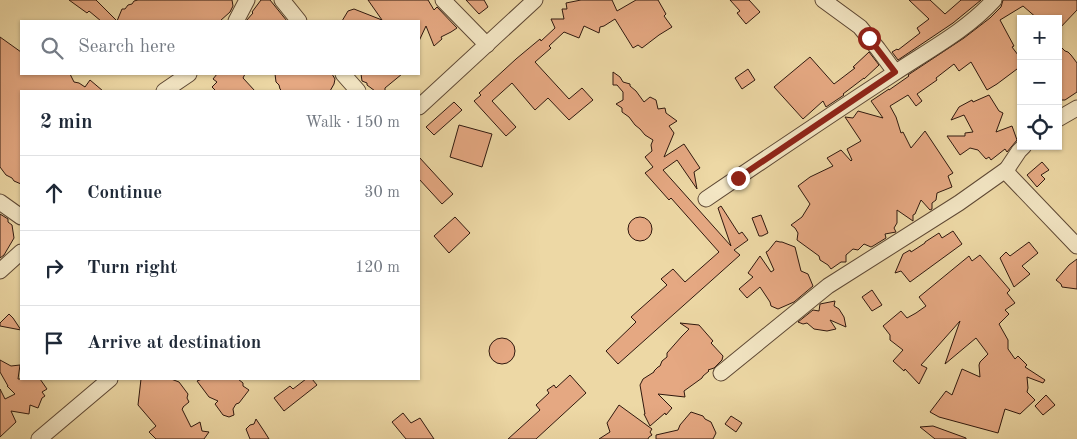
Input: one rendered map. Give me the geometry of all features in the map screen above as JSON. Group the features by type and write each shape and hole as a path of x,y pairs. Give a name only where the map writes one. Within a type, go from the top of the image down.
{"street":[{"path":"237,20 247,0"},
{"path":"282,0 298,20"},
{"path":"443,0 487,45"},
{"path":"420,106 535,0"},
{"path":"823,0 860,27 895,72"},
{"path":"706,199 952,36 982,13 994,0"},
{"path":"165,90 187,75"},
{"path":"344,75 357,90"},
{"path":"1062,117 1077,108"},
{"path":"721,373 828,286 959,203 1007,169 1020,150"},
{"path":"1007,169 1009,175 1077,246"},
{"path":"0,202 20,216"},
{"path":"0,271 20,253"},
{"path":"39,439 109,380"}],"building":[{"path":"69,0 96,0 116,20 100,20 89,11 87,13"},
{"path":"138,0 232,0 233,6 230,12 221,20 117,20 122,9"},
{"path":"261,0 270,0 286,20 247,20"},
{"path":"368,0 428,0 434,10 437,7 457,28 441,37 442,39 434,46 426,26 420,39 420,20 382,20"},
{"path":"466,0 484,0 488,7 479,14"},
{"path":"581,0 612,0 617,11 636,0 658,0 666,14 664,16 672,27 642,48 638,45 633,48 615,19 600,27 599,33 584,26 579,38 564,32 549,46 551,48 535,62 569,99 582,88 593,100 569,120 548,98 535,110 512,83 492,101 516,127 506,136 474,101 481,95 479,93 516,59 555,28 551,19 564,19 562,9 567,9 566,3"},
{"path":"730,0 749,0 760,12 746,24 737,13 740,11"},
{"path":"909,0 930,0 945,14 961,0 981,0 953,23 898,60 892,52 898,50 920,33 917,28 929,19"},
{"path":"1003,0 1077,0 1077,10 1062,26 1062,15 1033,15 1023,6 1000,20 1017,54 1017,69 987,90 971,62 959,71 954,64 936,78 937,80 917,94 922,101 916,106 908,95 890,106 901,133 903,132 911,148 925,131 953,173 948,176 952,187 937,193 936,200 932,203 932,209 930,210 921,200 913,215 913,221 897,210 897,223 894,228 896,232 885,234 886,238 871,247 864,244 858,250 853,249 846,255 846,262 841,262 831,269 820,260 819,256 797,240 798,233 791,225 802,217 810,204 798,186 810,177 833,166 827,158 841,150 852,160 847,149 861,141 845,117 853,118 858,111 883,118 871,101 964,38 1001,7"},
{"path":"354,9 382,20 343,20 348,11"},
{"path":"0,37 20,51 20,75 70,75 74,82 85,87 90,80 102,90 20,90 20,184 6,175 0,167"},
{"path":"1062,48 1077,63 1077,92 1062,100"},
{"path":"869,52 879,65 844,95 826,107 823,101 803,119 774,87 810,57 834,84 855,68 853,67"},
{"path":"748,69 755,80 742,89 735,78"},
{"path":"613,72 623,82 630,84 644,102 650,97 656,100 658,109 665,108 666,113 677,121 669,126 674,133 664,157 684,144 700,168 694,172 697,189 677,160 663,170 731,246 718,208 721,206 739,234 742,232 748,240 734,250 740,255 618,364 606,351 636,322 631,317 667,285 661,279 673,269 685,282 719,252 671,198 669,200 645,173 653,167 645,157 652,151 651,145 653,140 645,135 622,112 622,108 616,104 623,100 623,92 617,85 613,85"},
{"path":"216,75 244,75 243,78 254,90 215,90 212,87 217,82 213,79"},
{"path":"275,75 333,75 335,79 331,90 281,90 276,82"},
{"path":"361,75 401,75 385,90 374,90 362,81"},
{"path":"989,95 999,111 1003,113 996,132 1012,126 1017,140 1007,152 1005,149 991,160 989,157 986,159 978,150 970,148 960,155 947,136 965,136 965,133 973,132 964,115 951,120 959,107 972,100 973,102"},
{"path":"454,102 462,110 434,135 426,127"},
{"path":"459,125 492,134 482,167 450,157"},
{"path":"420,158 453,194 442,204 420,180"},
{"path":"1042,162 1049,170 1041,175 1045,179 1037,187 1027,175"},
{"path":"0,214 8,219 8,222 12,225 14,238 4,255 0,258"},
{"path":"761,215 768,233 759,236 752,218"},
{"path":"455,217 470,233 449,253 434,236"},
{"path":"640,217 645,218 651,224 651,234 645,240 640,241 635,240 629,234 628,229 629,224 635,218"},
{"path":"953,231 962,244 910,282 901,271 895,273 903,254 910,250 911,252 939,233 942,238"},
{"path":"776,241 795,247 801,271 808,274 813,286 794,302 778,309 771,306 760,287 747,298 739,289 753,277 748,273 760,256 771,272 774,270 766,252"},
{"path":"1029,242 1038,253 1022,266 1030,274 1014,287 1000,258 1006,252 1010,256"},
{"path":"980,255 1010,290 1007,293 1015,303 1005,310 1009,314 999,324 1008,340 1008,349 1015,359 1018,356 1027,365 1025,367 1045,380 1043,383 1027,377 1027,392 1035,400 1020,414 1005,409 998,433 939,417 930,412 946,391 952,395 962,369 980,377 980,362 988,354 976,338 945,364 960,321 921,365 927,368 919,384 905,369 904,371 893,361 903,350 890,340 890,335 883,326 901,311 907,318 926,306 919,297 969,256 972,261"},
{"path":"1077,259 1077,289 1062,287 1056,280"},
{"path":"872,290 882,305 872,311 862,297"},
{"path":"835,301 834,306 839,309 844,317 846,327 830,320 836,329 827,331 814,329 807,323 798,322 813,310 819,311 820,304"},
{"path":"9,314 20,330 0,326 0,323"},
{"path":"680,323 699,325 713,341 711,343 723,356 722,360 684,391 685,397 658,394 672,408 666,415 665,413 650,426 644,414 640,385 643,379 660,366 667,357 667,353 689,329"},
{"path":"502,338 511,342 515,351 511,360 502,364 493,360 489,351 493,342"},
{"path":"0,360 11,366 20,365 18,379 41,380 47,389 42,392 45,396 42,398 38,408 30,405 29,414 11,411 16,422 0,437 0,389 5,399 15,394 7,386 0,372"},
{"path":"570,375 586,393 536,439 508,439 540,410 536,405 549,393 547,390 554,385 556,388"},
{"path":"141,380 174,380 179,382 188,394 189,402 182,409 191,427 200,422 202,431 209,432 204,439 156,439 149,432 156,426 138,405"},
{"path":"239,380 243,383 243,386 249,390 233,409 234,415 229,417 223,415 215,404 218,401 209,397 197,381"},
{"path":"305,380 313,380 317,385 284,411 274,398 290,386 293,389"},
{"path":"1046,395 1055,405 1043,415 1035,406"},
{"path":"619,405 652,429 650,432 652,435 648,439 599,439 610,432 607,423"},
{"path":"691,412 703,416 711,422 716,433 713,439 656,439 656,435 678,430"},
{"path":"403,413 411,423 420,418 434,439 406,439 392,422"},
{"path":"731,416 742,423 736,432 725,424"},
{"path":"256,419 269,439 250,439 246,429 254,424"},
{"path":"933,426 966,439 935,439 920,427"}],"route":[{"path":"738,178 895,72 869,38"}]}
